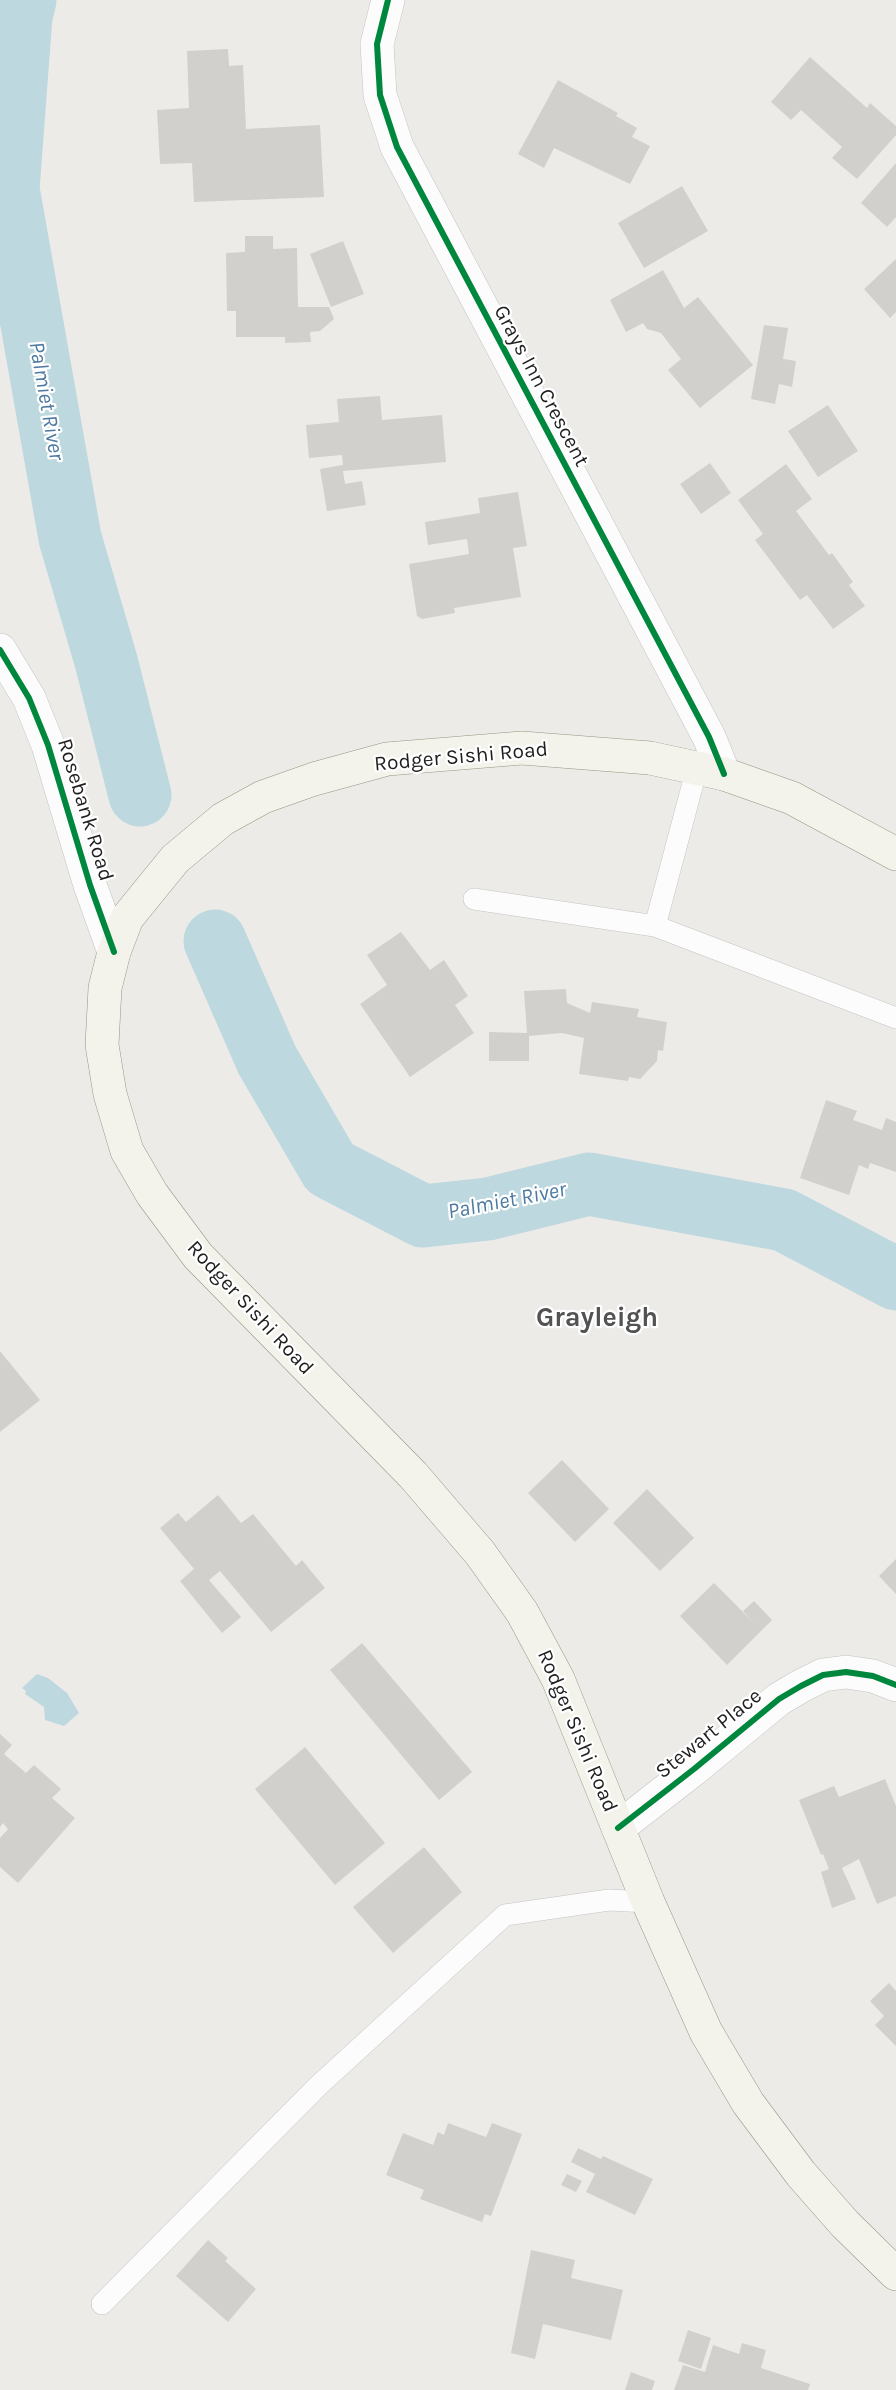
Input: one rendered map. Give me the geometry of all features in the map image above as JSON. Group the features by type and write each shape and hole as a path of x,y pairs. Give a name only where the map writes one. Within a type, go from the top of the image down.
{"main road":[{"name":"Rodger Sishi Road","path":"896,854 792,798 711,771 651,758 522,748 387,759 283,790 223,819 200,835 175,859 126,918 105,988 102,1045 110,1095 127,1151 152,1194 198,1256 413,1475 480,1553 522,1612 558,1679 648,1902 706,2032 748,2103 801,2174 845,2224 896,2274"}],"street":[{"name":"Grays Inn Crescent","path":"388,0 377,44 380,95 397,147 709,737 711,771"},
{"name":"Rosebank Road","path":"0,650 29,698 48,745 90,885 114,952"},
{"name":"Stewart Place","path":"618,1828 779,1699 801,1686 823,1675 846,1672 873,1676 896,1685"}],"lane":[{"path":"656,926 711,771"},
{"path":"474,899 656,926 896,1018"},
{"path":"102,2304 318,2086 505,1915 597,1902 648,1902"}],"water":[{"path":"37,1674 48,1678 67,1693 79,1713 64,1726 45,1720 44,1707 25,1694 26,1691 22,1688"}],"building":[{"path":"228,49 229,66 243,65 246,129 320,125 324,197 194,202 192,163 160,164 157,110 189,108 187,51"},
{"path":"810,57 867,108 870,103 896,126 896,135 857,179 832,158 842,147 801,110 791,120 771,102"},
{"path":"558,80 618,113 616,116 637,128 632,137 650,146 630,184 554,148 544,168 518,154"},
{"path":"896,163 896,217 887,227 861,203"},
{"path":"682,186 708,231 644,268 618,223"},
{"path":"245,236 273,236 273,249 297,248 298,307 329,307 334,319 320,331 310,332 311,342 285,343 285,337 236,337 236,311 227,311 226,253 245,252"},
{"path":"343,241 364,294 331,307 310,254"},
{"path":"896,259 896,312 890,318 864,289"},
{"path":"663,270 684,308 698,297 753,365 700,408 668,370 681,359 661,333 647,329 643,323 626,332 610,300"},
{"path":"764,325 788,328 783,359 796,361 792,387 779,384 775,404 751,399"},
{"path":"380,396 382,420 442,415 446,462 343,471 345,484 362,481 366,505 327,511 320,469 343,465 342,455 309,458 306,425 339,422 337,399"},
{"path":"828,405 858,451 818,477 788,431"},
{"path":"710,463 731,493 701,514 680,484"},
{"path":"786,464 812,499 796,511 829,555 832,553 853,582 849,585 865,606 833,629 807,595 800,600 755,540 763,534 738,500"},
{"path":"518,492 527,546 513,548 521,597 454,608 455,613 422,619 417,616 409,564 469,554 467,539 428,545 425,522 480,513 478,498"},
{"path":"401,932 430,970 444,960 468,996 455,1005 474,1033 410,1077 360,1004 387,985 367,955"},
{"path":"566,989 567,1003 590,1013 592,1002 639,1009 637,1017 667,1022 663,1051 658,1050 657,1061 640,1079 629,1077 628,1081 579,1074 584,1038 562,1033 529,1036 529,1061 489,1061 489,1032 527,1033 524,991"},
{"path":"826,1100 857,1111 853,1120 882,1130 886,1118 896,1122 896,1172 870,1163 868,1169 859,1165 849,1195 800,1178"},
{"path":"0,1351 40,1400 0,1432"},
{"path":"562,1460 609,1509 575,1542 528,1493"},
{"path":"647,1489 694,1538 660,1571 613,1523"},
{"path":"218,1495 241,1523 253,1514 296,1566 302,1560 325,1588 271,1632 220,1571 209,1580 241,1617 222,1633 180,1581 194,1569 160,1528 178,1513 186,1522"},
{"path":"896,1559 896,1594 879,1576"},
{"path":"714,1583 754,1623 743,1611 754,1601 772,1620 727,1665 680,1616"},
{"path":"362,1643 472,1772 439,1800 330,1670"},
{"path":"0,1734 12,1745 4,1754 26,1773 34,1765 61,1789 52,1798 75,1818 18,1883 0,1867 0,1838 8,1829 3,1823 0,1827"},
{"path":"305,1747 385,1843 335,1885 255,1789"},
{"path":"885,1779 896,1806 896,1896 877,1904 859,1859 842,1868 856,1899 832,1908 821,1872 829,1869 799,1800 834,1786 839,1797"},
{"path":"424,1847 462,1892 393,1953 353,1907"},
{"path":"889,1983 896,1991 896,2046 875,2025 884,2016 870,2001"},
{"path":"448,2123 486,2137 492,2123 522,2134 491,2216 485,2214 482,2222 420,2199 424,2190 386,2175 403,2133 433,2145 438,2132 444,2135"},
{"path":"578,2148 601,2159 603,2156 653,2179 635,2215 586,2192 595,2174 571,2162"},
{"path":"567,2174 582,2181 576,2192 561,2185"},
{"path":"208,2240 228,2258 225,2261 256,2289 228,2322 176,2276"},
{"path":"531,2250 575,2260 571,2278 623,2290 611,2340 543,2324 535,2359 511,2353"},
{"path":"688,2330 711,2338 701,2369 678,2361"},
{"path":"742,2343 766,2350 761,2368 810,2384 808,2390 674,2390 683,2365 705,2372 713,2345 739,2354"},
{"path":"631,2372 655,2381 652,2390 625,2390"}],"waterway":[{"name":"Palmiet River","path":"25,0 21,16 8,189 70,538 106,661 140,795"},
{"name":"Palmiet River","path":"215,941 267,1060 330,1168 423,1216 488,1209 589,1184 784,1220 896,1279"}],"cycle path":[{"path":"388,0 377,44 380,95 397,147 709,737 724,774"},
{"path":"0,650 29,698 48,745 90,885 114,952"},
{"path":"618,1828 779,1699 801,1686 823,1675 846,1672 873,1676 896,1685"}],"district":[{"name":"Grayleigh","path":"597,1318"}]}
